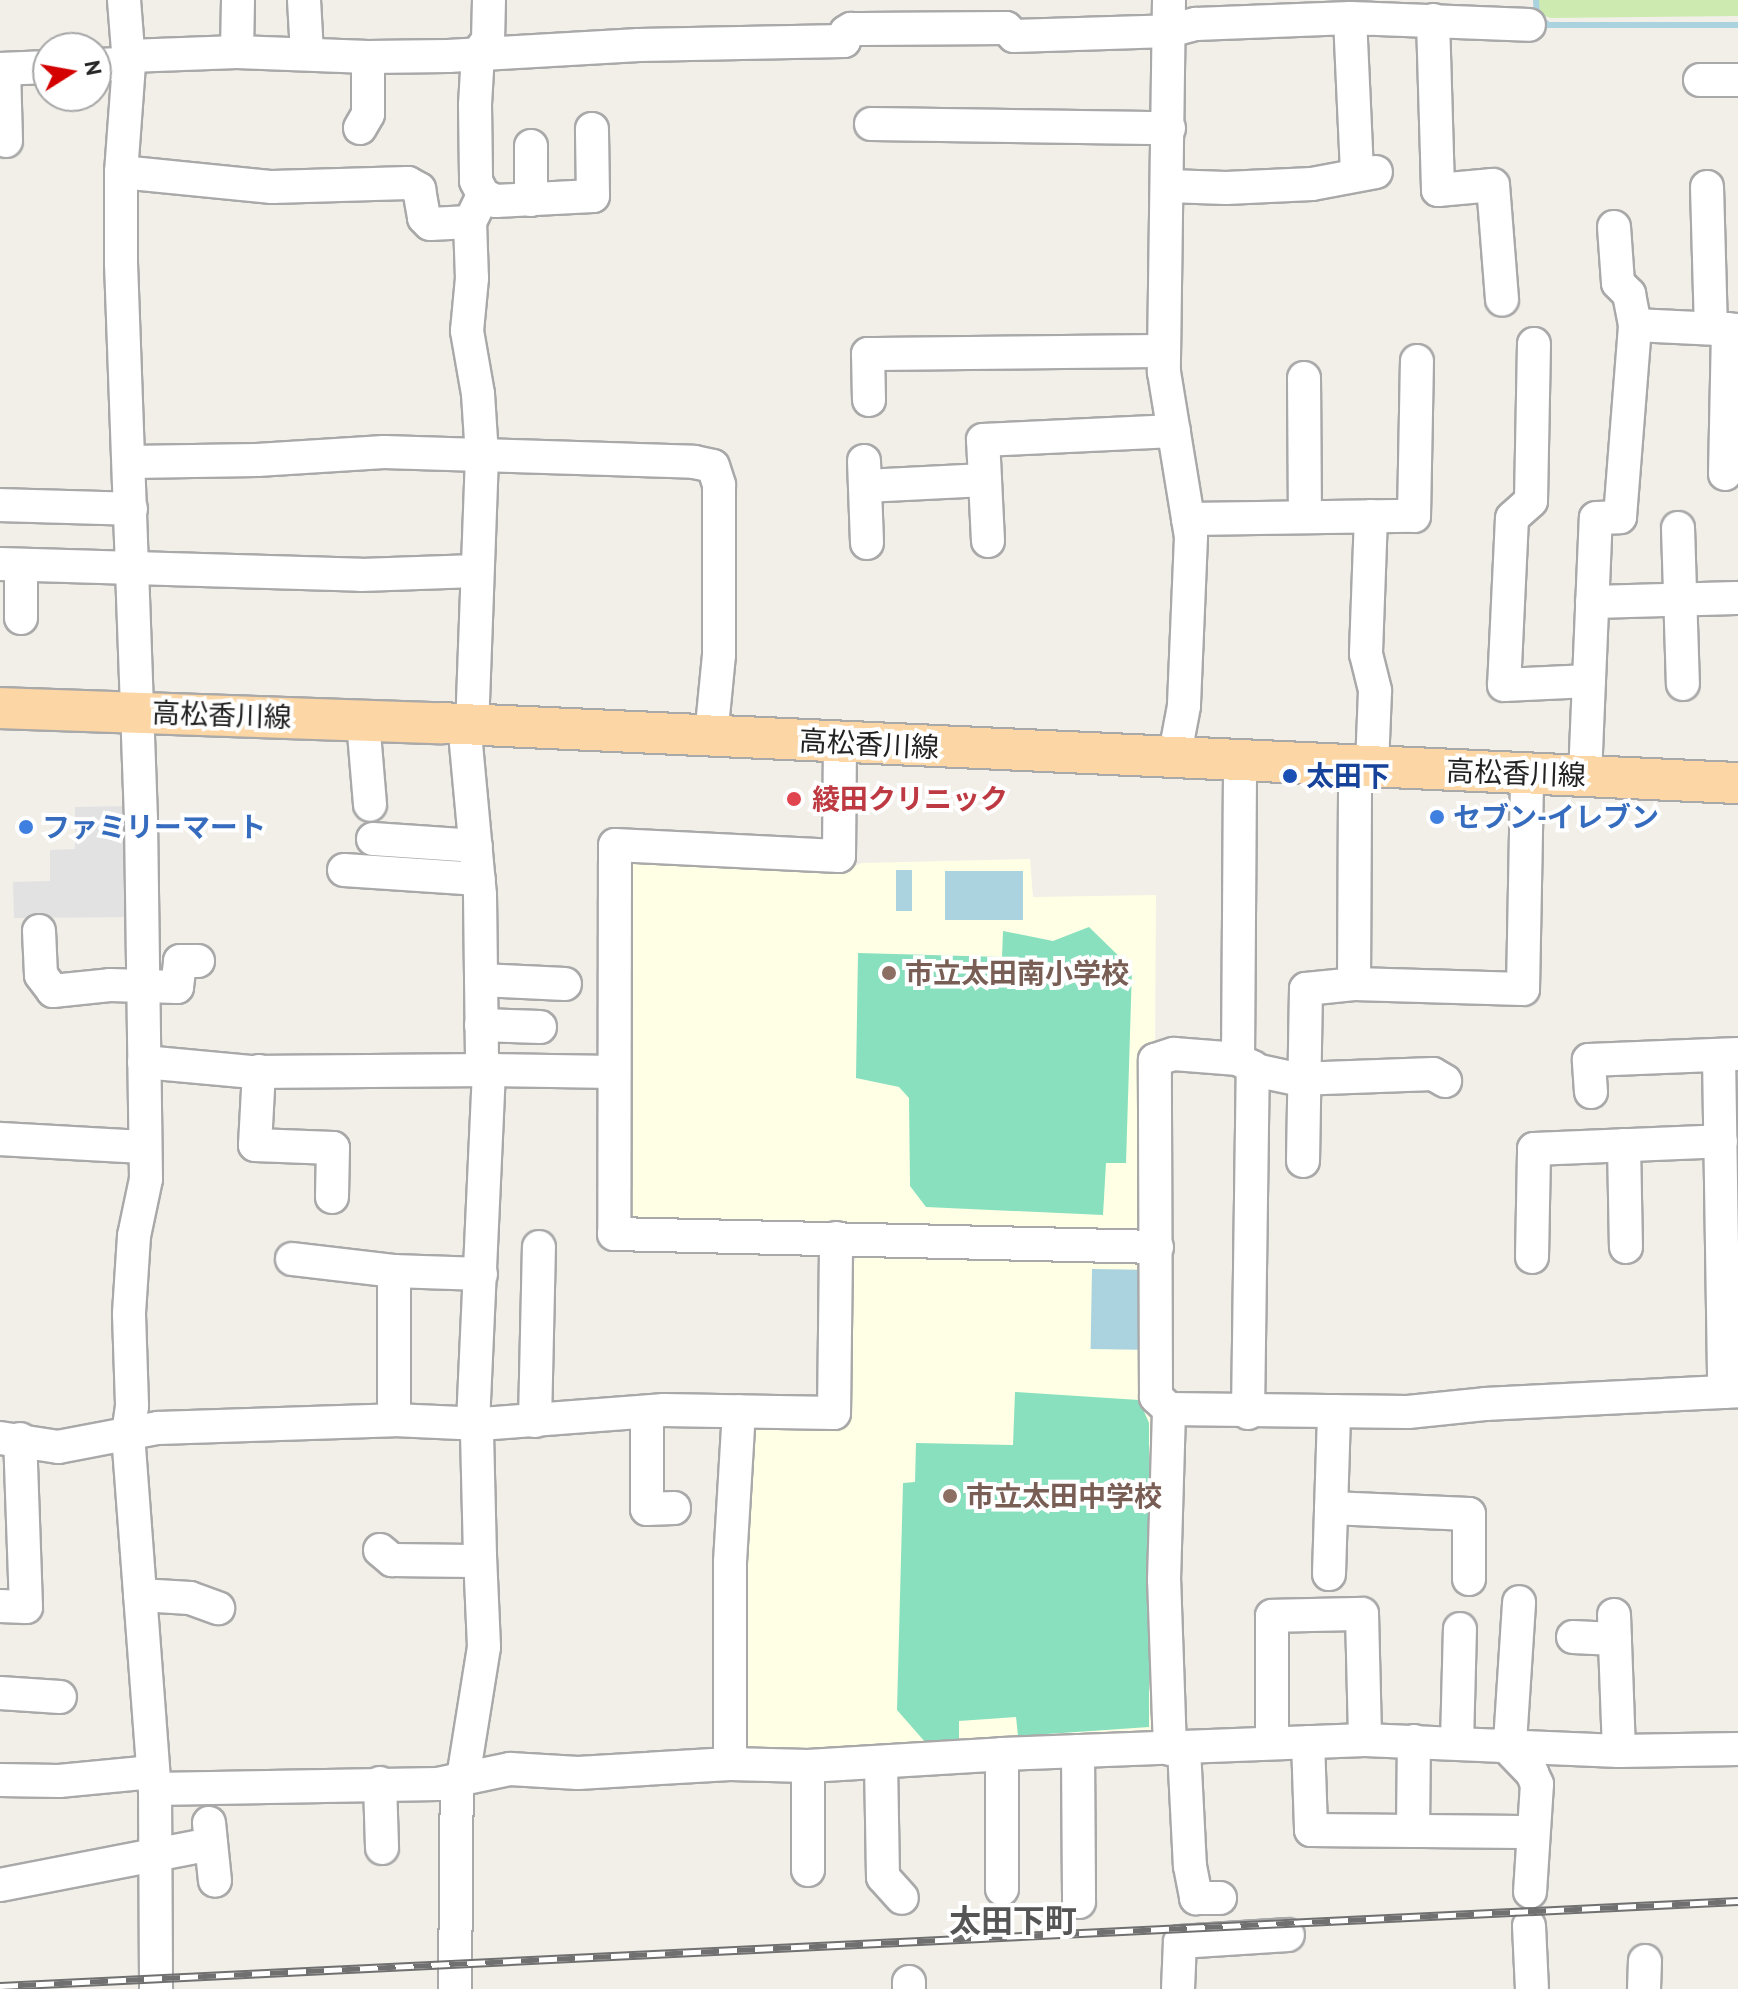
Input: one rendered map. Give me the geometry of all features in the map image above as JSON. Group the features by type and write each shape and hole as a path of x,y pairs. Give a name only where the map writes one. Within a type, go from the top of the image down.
{"main road":[{"name":"高松香川線","path":"0,708 468,724 1738,783"}],"street":[{"path":"124,0 129,60 121,172 146,1179 134,1236 129,1314 132,1406 128,1434 154,1780 156,1989"},
{"path":"237,52 238,0"},
{"path":"304,0 307,54"},
{"path":"455,1989 460,1778 484,1647 477,1435 473,1423 489,1070 482,1058 479,879 468,724 482,456 478,394 467,331 477,208 478,54 488,40 489,0"},
{"path":"112,63 237,52 368,57 639,45 844,41 845,34 1009,31 1014,36 1169,15 1196,24 1338,12 1447,14 1529,25"},
{"path":"1168,186 1226,188 1312,184 1367,174 1338,12"},
{"path":"1447,14 1438,190 1493,185 1502,300"},
{"path":"1169,15 1164,351 1191,537 1184,706 1174,759"},
{"path":"360,128 368,114 368,57"},
{"path":"6,141 2,69 32,68"},
{"path":"1700,80 1738,80"},
{"path":"871,124 1169,128"},
{"path":"121,172 272,187 333,188 408,183 419,189 424,218 430,224 496,201 593,196 592,129"},
{"path":"531,146 531,200"},
{"path":"1707,187 1726,329 1730,463"},
{"path":"1585,776 1596,518 1620,517 1635,325 1629,294 1618,283 1614,227"},
{"path":"1635,325 1726,329"},
{"path":"1534,344 1531,501 1512,518 1504,685 1589,681"},
{"path":"869,400 868,354 1164,351"},
{"path":"1188,519 1414,516 1417,361"},
{"path":"1304,378 1305,517"},
{"path":"988,541 983,440 1174,431"},
{"path":"130,462 257,460 384,452 694,462 713,466 719,485 719,655 711,736"},
{"path":"867,543 865,474 985,480"},
{"path":"0,505 131,509"},
{"path":"1354,984 1363,767 1375,691 1366,654 1371,516"},
{"path":"1678,528 1683,684"},
{"path":"21,618 10,565 132,566 361,575 476,571"},
{"path":"1592,602 1738,598"},
{"path":"363,721 370,805"},
{"path":"840,742 839,856 615,845 614,1234 1157,1247"},
{"path":"1240,762 1248,1413"},
{"path":"1303,1161 1306,989 1354,984 1523,989 1527,774"},
{"path":"373,839 476,846"},
{"path":"344,870 479,879"},
{"path":"39,931 41,975 53,991 110,985 143,989 177,987 180,961 198,961"},
{"path":"481,980 565,984"},
{"path":"481,1025 540,1027"},
{"path":"1445,1081 1433,1074 1304,1079 1246,1063 1174,1054 1155,1060 1156,1397 1169,1409 1248,1413 1408,1412 1485,1404 1731,1392 1721,1141 1728,1054 1589,1060 1591,1092"},
{"path":"144,1062 259,1071 614,1072"},
{"path":"259,1071 255,1145 333,1148 332,1197"},
{"path":"0,1139 145,1147"},
{"path":"1532,1257 1534,1149 1721,1141"},
{"path":"1624,1145 1626,1247"},
{"path":"0,1606 26,1607 10,1438 58,1447 158,1428 394,1420 473,1423 535,1421 647,1412 834,1413 836,1238"},
{"path":"535,1421 539,1247"},
{"path":"292,1259 394,1271 481,1274"},
{"path":"394,1271 394,1420"},
{"path":"1169,1409 1164,1580 1177,1749 1196,1898 1220,1898"},
{"path":"730,1764 730,1562 739,1411"},
{"path":"1329,1574 1334,1411"},
{"path":"647,1412 647,1509 674,1508"},
{"path":"1331,1508 1469,1514 1469,1579"},
{"path":"380,1550 392,1560 472,1561 480,1556"},
{"path":"140,1595 190,1598 218,1608"},
{"path":"1519,1602 1507,1743 1532,1773 1537,1784 1531,1832 1530,1892"},
{"path":"1272,1743 1272,1616 1362,1614 1365,1740"},
{"path":"1573,1637 1615,1627 1619,1751"},
{"path":"1457,1742 1460,1629"},
{"path":"0,1693 60,1697"},
{"path":"0,1780 438,1784 510,1769 578,1773 730,1764 808,1766 1002,1754 1365,1740 1507,1743 1619,1751 1738,1749"},
{"path":"1413,1831 1414,1741"},
{"path":"1308,1742 1311,1830 1531,1832"},
{"path":"1078,1751 1079,1902"},
{"path":"1002,1754 1002,1889"},
{"path":"881,1762 883,1877 902,1898"},
{"path":"808,1766 808,1870"},
{"path":"380,1783 382,1848"},
{"path":"0,1885 155,1854 210,1834 215,1881"},
{"path":"1529,1926 1532,1989"},
{"path":"1178,1989 1180,1942 1288,1935"}],"shaded area":[{"path":"134,806 135,917 14,918 13,882 50,881 50,850 75,849 75,807"},
{"name":"市立太田南小学校","path":"633,855 844,870 862,863 1030,859 1033,897 1156,895 1155,1050 1145,1231 636,1225 622,1214 623,867"},
{"name":"市立太田中学校","path":"857,1257 1139,1260 1160,1413 1159,1728 1150,1738 748,1757 738,1746 744,1428 845,1421 847,1274"}],"green space":[{"path":"1538,0 1738,0 1738,16 1551,18 1541,15"},
{"path":"1089,927 1132,969 1126,1163 1106,1163 1103,1215 926,1207 910,1186 909,1098 899,1087 856,1078 858,953 1002,957 1003,931 1053,941"},
{"path":"1015,1392 1139,1400 1149,1423 1149,1727 1018,1736 1016,1717 959,1721 959,1743 926,1743 897,1710 903,1483 915,1482 916,1443 1013,1445"}],"water":[{"path":"896,870 912,870 912,911 896,911"},
{"path":"945,871 1023,871 1023,920 945,920"},
{"path":"1092,1269 1140,1270 1139,1350 1091,1349"}],"waterway":[{"path":"1536,0 1537,15 1548,25 1738,25"}],"railway":[{"path":"0,1986 1738,1901"}],"place":[{"name":"太田下","path":"1290,776"},
{"name":"綾田クリニック","path":"794,799"},
{"name":"セブン-イレブン","path":"1437,817"},
{"name":"ファミリーマート","path":"26,827"},
{"name":"市立太田南小学校","path":"889,973"},
{"name":"市立太田中学校","path":"950,1496"}],"district":[{"name":"太田下町","path":"1013,1920"}]}
